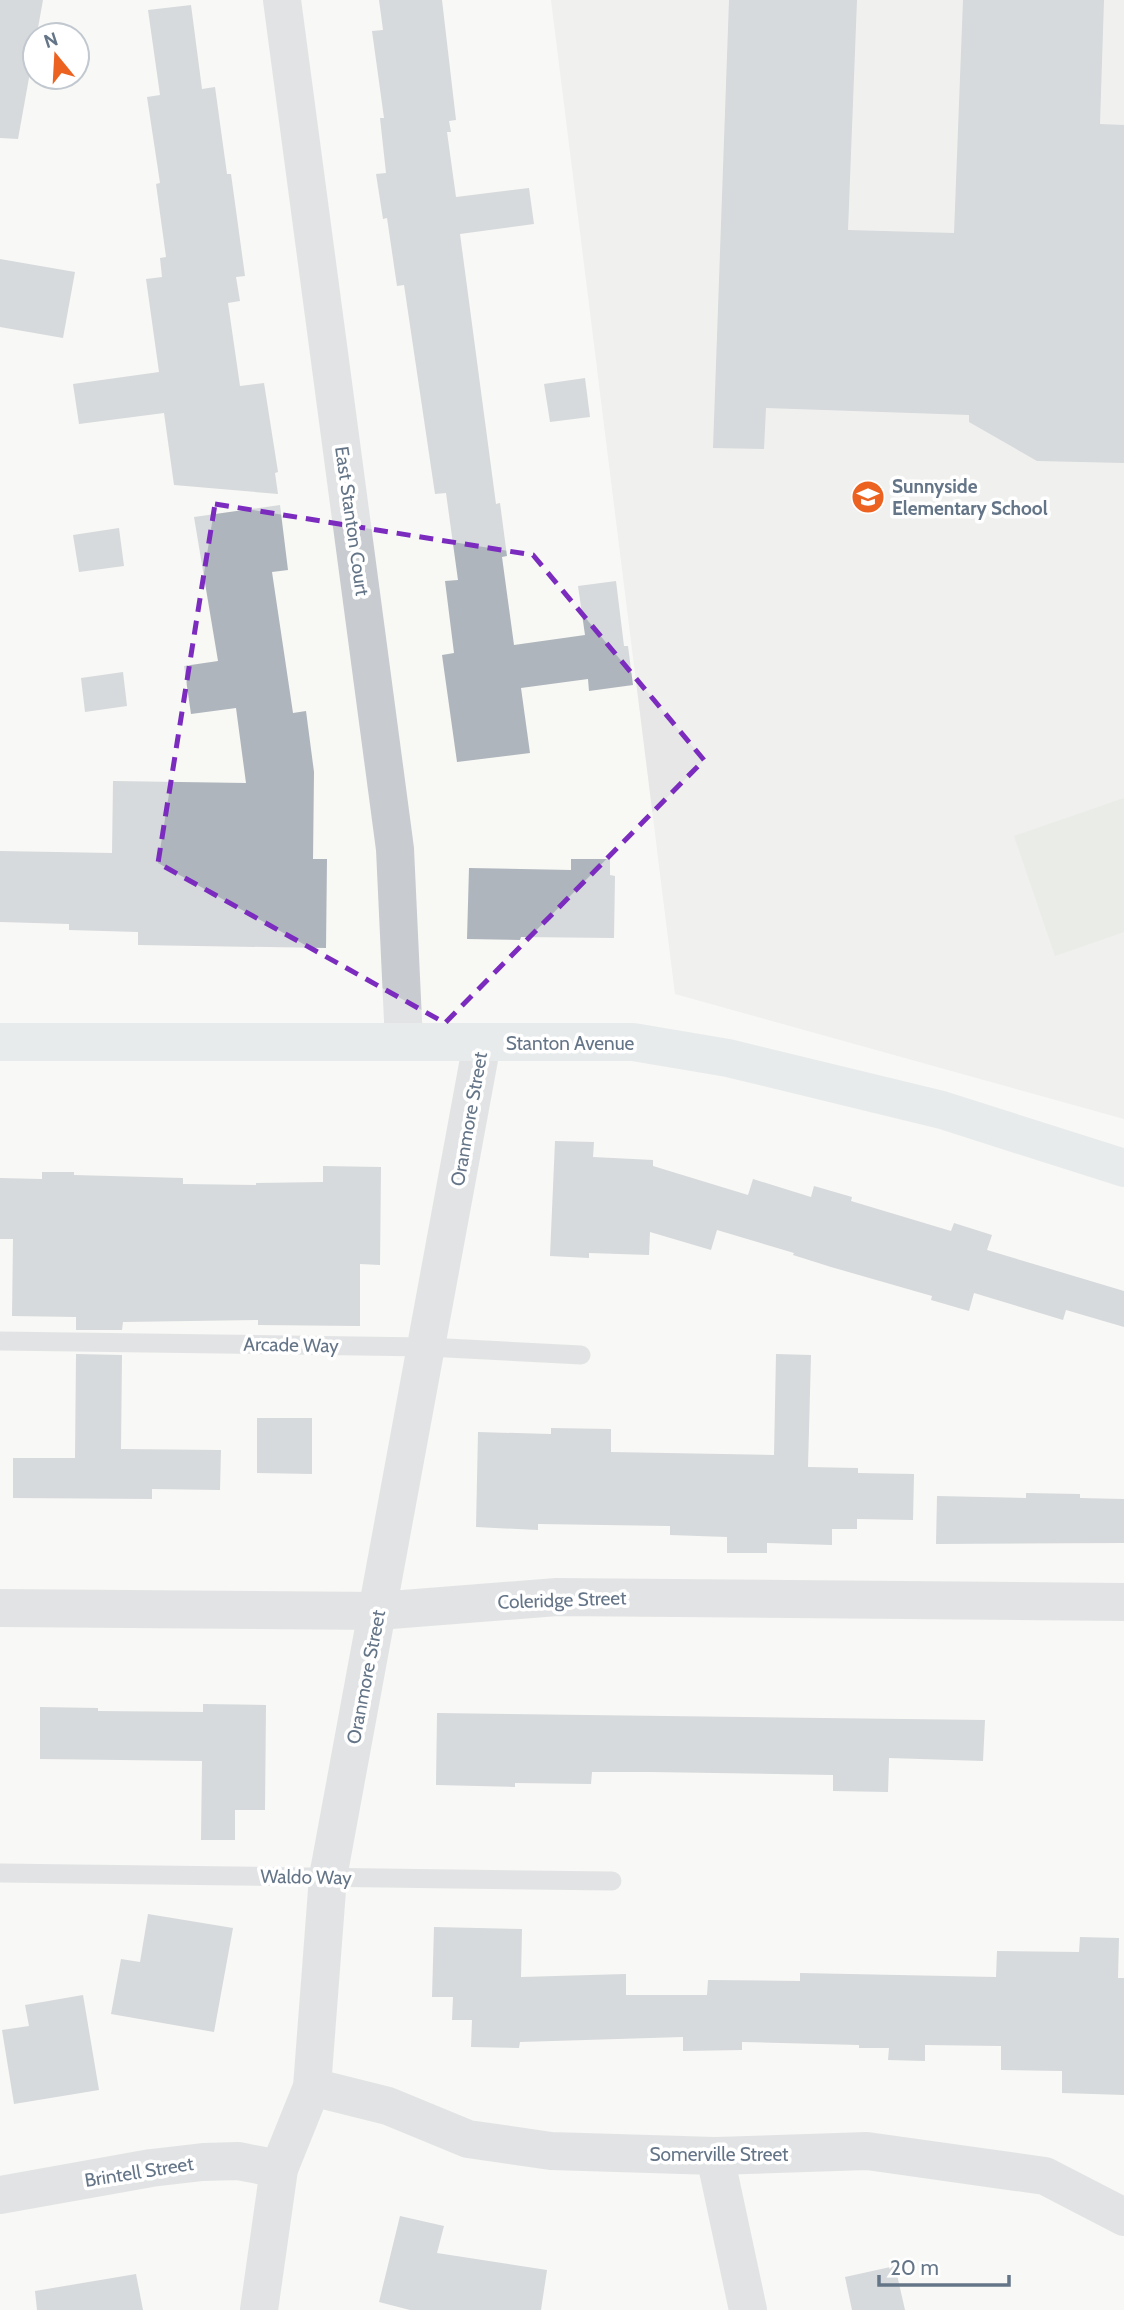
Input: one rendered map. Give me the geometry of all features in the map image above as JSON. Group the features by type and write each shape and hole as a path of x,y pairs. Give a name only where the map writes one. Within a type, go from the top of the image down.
{"street":[{"name":"East Stanton Court","path":"282,0 396,849 404,1042"},
{"name":"Stanton Avenue","path":"0,1042 633,1042 728,1058 942,1111 1124,1168"},
{"name":"Oranmore Street","path":"259,2310 279,2169 312,2087 328,1877 482,1043"},
{"name":"Coleridge Street","path":"0,1608 378,1611 557,1597 1124,1602"},
{"name":"Somerville Street","path":"312,2087 388,2106 468,2138 551,2151 715,2156 867,2151 1045,2176 1124,2217"},
{"path":"715,2156 748,2310"},
{"name":"Brintell Street","path":"0,2195 151,2168 202,2162 238,2161 279,2169"}],"lane":[{"name":"Arcade Way","path":"0,1341 427,1346 581,1354"},
{"name":"Waldo Way","path":"0,1873 612,1881"}],"highlighted area":[{"path":"215,504 533,555 704,760 445,1023 158,863"}],"shaded area":[{"name":"Sunnyside Elementary School","path":"551,0 1124,0 1124,1119 675,994"},
{"path":"1124,798 1124,932 1055,956 1014,836"}],"building":[{"path":"0,0 43,0 39,21 21,21 21,91 27,91 18,139 0,138"},
{"path":"379,0 442,0 456,120 449,121 451,132 447,132 456,197 529,188 534,224 460,234 496,504 500,503 507,556 502,557 514,645 585,635 578,586 616,581 624,646 628,646 633,685 589,691 588,679 521,688 530,753 457,762 442,655 454,653 445,581 458,580 446,493 435,494 404,285 397,286 387,218 383,219 376,174 386,173 380,118 384,118 372,31 383,30"},
{"path":"729,0 857,0 848,230 954,233 963,0 1104,0 1100,124 1124,125 1124,463 1037,461 969,422 969,415 766,408 764,449 713,448"},
{"path":"191,5 202,89 215,87 227,174 231,174 245,276 236,277 240,301 228,303 240,386 264,383 278,472 275,473 278,494 174,485 164,413 79,424 73,384 159,372 146,279 162,277 160,258 166,257 156,184 160,183 147,97 160,95 148,10"},
{"path":"0,259 75,272 63,338 0,327"},
{"path":"585,378 590,417 550,422 544,384"},
{"path":"280,505 288,570 272,572 293,713 306,711 314,772 313,859 327,859 326,948 138,945 138,932 69,930 69,924 0,922 0,851 112,853 113,781 246,783 236,708 191,714 184,666 218,661 194,517"},
{"path":"119,528 124,566 79,572 73,535"},
{"path":"123,672 127,706 85,712 81,678"},
{"path":"571,859 610,859 610,875 615,876 614,938 467,939 469,868 571,870"},
{"path":"555,1141 594,1142 593,1157 653,1160 653,1166 748,1195 753,1179 811,1197 814,1186 852,1197 851,1201 951,1231 954,1223 992,1235 987,1250 1124,1291 1124,1327 1066,1310 1063,1320 974,1293 969,1311 931,1300 932,1296 717,1230 711,1250 650,1232 649,1255 589,1253 589,1258 550,1256"},
{"path":"323,1166 381,1167 380,1265 360,1264 360,1326 258,1325 258,1320 123,1322 122,1330 76,1330 76,1317 12,1316 13,1239 0,1239 0,1178 42,1179 42,1172 74,1172 74,1175 183,1178 183,1184 256,1185 323,1182"},
{"path":"76,1354 122,1355 121,1449 221,1450 220,1490 152,1489 152,1499 13,1498 13,1458 75,1458"},
{"path":"776,1354 811,1355 808,1467 858,1468 858,1473 914,1474 913,1520 857,1519 857,1529 832,1529 832,1545 767,1543 767,1553 727,1553 727,1537 670,1535 670,1526 538,1524 538,1530 476,1527 478,1432 551,1434 551,1428 611,1429 611,1452 774,1455"},
{"path":"257,1418 312,1418 312,1474 257,1473"},
{"path":"1026,1493 1080,1494 1080,1498 1124,1499 1124,1543 936,1544 937,1496 1026,1498"},
{"path":"203,1704 266,1705 265,1810 235,1810 235,1840 201,1840 202,1761 40,1759 40,1707 98,1708 98,1711 203,1712"},
{"path":"437,1713 985,1720 983,1761 889,1758 888,1792 833,1791 833,1775 650,1772 592,1772 591,1784 515,1783 515,1787 436,1785"},
{"path":"148,1914 233,1928 214,2032 111,2014 121,1959 140,1962"},
{"path":"434,1927 522,1929 521,1977 626,1974 626,1995 707,1995 708,1980 800,1981 800,1973 996,1977 997,1951 1079,1952 1080,1937 1119,1938 1118,1978 1124,1978 1124,2095 1062,2093 1062,2071 1001,2070 1001,2046 925,2045 925,2061 888,2060 889,2048 859,2048 859,2045 742,2042 742,2050 683,2051 683,2037 520,2042 519,2048 471,2047 472,2020 452,2020 453,1997 432,1997"},
{"path":"83,1995 99,2090 14,2104 2,2030 29,2026 25,2005"},
{"path":"400,2216 444,2226 437,2253 547,2270 541,2310 410,2310 379,2302"},
{"path":"895,2266 905,2310 852,2310 845,2277"},
{"path":"136,2274 143,2310 37,2310 35,2291"}],"place":[{"name":"Sunnyside Elementary School","path":"868,497"}]}
